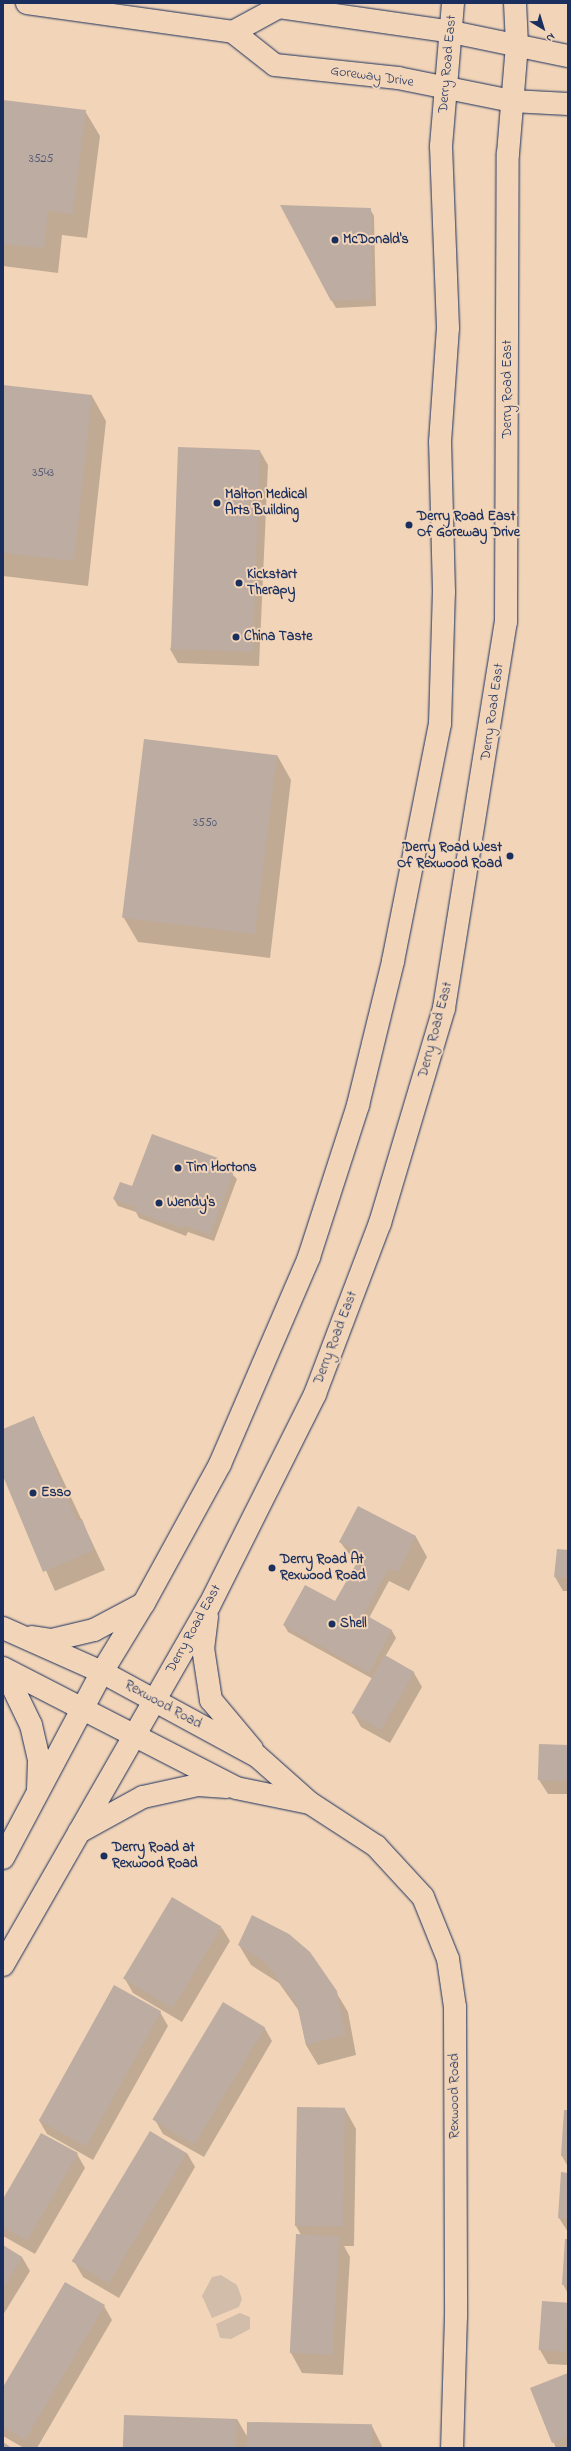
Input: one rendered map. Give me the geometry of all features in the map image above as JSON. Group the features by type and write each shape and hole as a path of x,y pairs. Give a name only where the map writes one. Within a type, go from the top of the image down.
{"main road":[{"path":"27,3 233,32 279,7 452,32 568,56"},
{"name":"Derry Road East","path":"3,1858 84,1710 102,1672 144,1603 220,1464 309,1257 358,1105 393,962 440,724 444,592 440,442 448,328 441,146 452,32 453,3"},
{"name":"Derry Road East","path":"3,1965 209,1606 315,1394 380,1223 444,1008 506,622 508,154 517,46 515,3"},
{"name":"Goreway Drive","path":"233,32 275,65 398,78 447,90 512,101 568,104"},
{"path":"12,1632 52,1640 94,1630 144,1603"},
{"path":"209,1606 203,1648 211,1700 257,1756"},
{"name":"Rexwood Road","path":"12,1632 102,1672 257,1756 310,1803 376,1846 423,1897 448,1959 455,2015 456,2316 452,2448"},
{"path":"4,1669 31,1725 38,1761 38,1795"},
{"name":"Rexwood Road","path":"4,1669 236,1788 310,1803"},
{"path":"78,1832 143,1797 198,1785 236,1788"}],"shaded area":[{"path":"221,2275 237,2285 242,2299 239,2307 212,2318 202,2296 212,2277"},
{"path":"240,2313 250,2317 250,2329 231,2339 220,2338 216,2324"}],"building":[{"path":"3,100 86,110 73,214 48,211 44,248 3,244"},
{"name":"McDonald's","path":"280,205 371,208 372,299 331,301"},
{"path":"3,385 92,395 74,561 3,553"},
{"name":"Malton Medical Arts Building","path":"178,447 260,450 253,652 171,649"},
{"path":"144,739 277,755 255,934 122,918"},
{"path":"152,1134 218,1158 216,1164 234,1171 210,1235 184,1225 183,1229 134,1211 136,1207 113,1199 120,1182 132,1186"},
{"path":"34,1416 77,1521 82,1519 94,1550 43,1572 3,1476 3,1429"},
{"path":"358,1506 416,1536 398,1572 389,1568 364,1614 392,1630 369,1673 283,1625 305,1585 335,1601 362,1554 339,1542"},
{"path":"557,1549 568,1550 568,1578 554,1577"},
{"path":"385,1655 414,1672 381,1730 352,1713"},
{"path":"539,1744 568,1745 567,1781 538,1780"},
{"path":"172,1897 222,1927 173,2008 123,1978"},
{"path":"252,1915 289,1934 310,1952 337,1991 345,2035 306,2045 297,2005 266,1963 238,1945"},
{"path":"114,1985 161,2011 86,2147 39,2121"},
{"path":"223,2002 265,2027 194,2145 152,2119"},
{"path":"297,2107 345,2108 343,2227 295,2226"},
{"path":"564,2110 568,2110 568,2157 561,2156"},
{"path":"150,2131 187,2153 109,2283 72,2261"},
{"path":"41,2133 78,2153 27,2241 3,2227 3,2199"},
{"path":"561,2172 568,2173 568,2219 558,2218"},
{"path":"296,2234 339,2236 333,2355 290,2353"},
{"path":"565,2239 568,2239 568,2285 562,2285"},
{"path":"3,2245 22,2257 3,2289"},
{"path":"65,2282 105,2305 25,2440 3,2427 3,2387"},
{"path":"542,2301 568,2303 565,2352 539,2350"},
{"path":"568,2373 568,2437 552,2443 530,2388"},
{"path":"124,2415 237,2419 236,2448 123,2448"},
{"path":"247,2422 372,2424 372,2448 247,2448"},
{"path":"3,2442 12,2448 3,2448"}],"place":[{"name":"McDonald's","path":"335,240"},
{"name":"Malton Medical Arts Building","path":"217,503"},
{"name":"Derry Road East Of Goreway Drive","path":"409,525"},
{"name":"Kickstart Therapy","path":"239,583"},
{"name":"China Taste","path":"236,637"},
{"name":"Derry Road West Of Rexwood Road","path":"510,856"},
{"name":"Tim Hortons","path":"178,1168"},
{"name":"Wendy's","path":"159,1203"},
{"name":"Esso","path":"33,1493"},
{"name":"Derry Road At Rexwood Road","path":"272,1568"},
{"name":"Shell","path":"332,1624"},
{"name":"Derry Road at Rexwood Road","path":"104,1856"}]}
